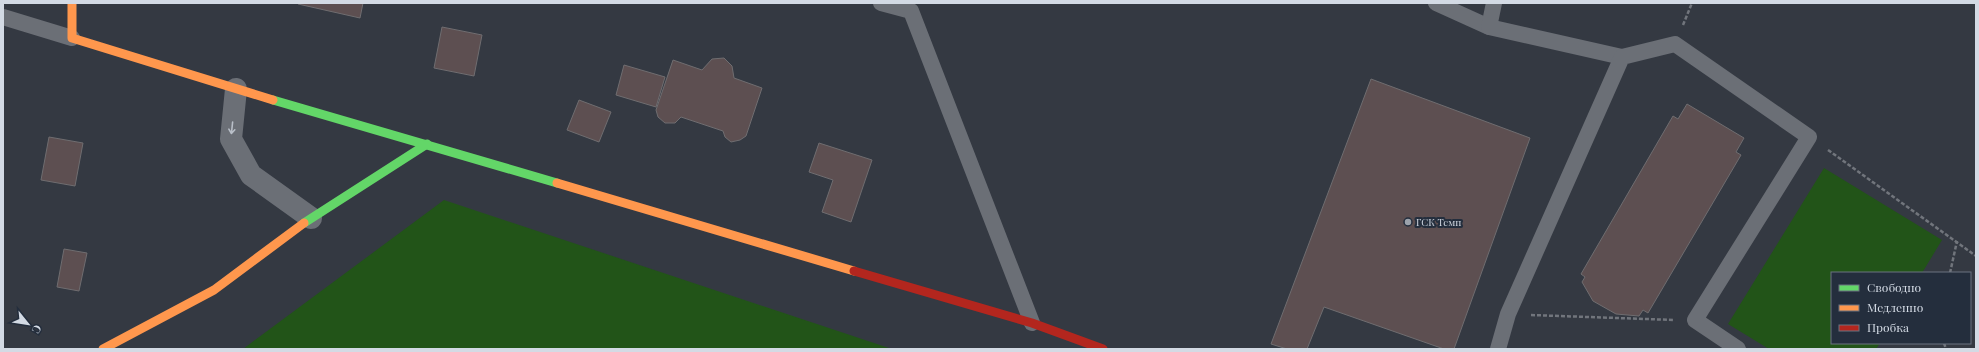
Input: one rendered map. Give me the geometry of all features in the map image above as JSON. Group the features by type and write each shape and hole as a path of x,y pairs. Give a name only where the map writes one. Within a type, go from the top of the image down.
{"street":[{"path":"72,3 72,38 236,89 1032,323 1103,349"},
{"path":"236,89 231,139 251,176 310,218"},
{"path":"103,349 214,290 310,218 427,144"}],"lane":[{"path":"881,3 911,11 1032,323"},
{"path":"1436,3 1489,27 1622,57 1674,44 1809,137 1695,320 1738,349"},
{"path":"1489,27 1494,3"},
{"path":"3,17 72,38"},
{"path":"1498,349 1508,314 1622,57"}],"path":[{"path":"1809,137 1976,256"},
{"path":"1950,272 1957,241"},
{"path":"1508,314 1695,320"}],"green space":[{"path":"1824,168 1942,240 1923,272 1831,272 1831,344 1879,344 1876,349 1769,349 1728,324"},
{"path":"444,200 892,349 243,349"}],"building":[{"path":"363,3 360,18 298,4"},
{"path":"442,27 482,35 474,76 434,68"},
{"path":"724,58 732,66 734,78 762,88 746,136 740,140 731,142 725,137 723,131 681,117 675,123 665,123 658,117 656,110 673,60 702,70 712,59"},
{"path":"624,65 665,77 656,107 616,95"},
{"name":"ГСК Темп","path":"1371,79 1530,138 1454,349 1444,349 1324,307 1307,349 1287,349 1271,344"},
{"path":"579,100 611,112 599,142 567,130"},
{"path":"1687,104 1744,138 1736,152 1741,155 1648,313 1643,310 1639,316 1616,314 1593,301 1582,282 1585,277 1581,274 1673,116 1678,119"},
{"path":"49,137 83,143 75,186 41,180"},
{"path":"819,143 872,160 851,222 822,212 833,180 809,172"},
{"path":"64,249 87,253 79,291 57,287"}],"traffic: fast":[{"path":"273,100 557,183"},
{"path":"304,223 427,144"}],"traffic: slow":[{"path":"72,3 72,38 273,100"},
{"path":"557,183 854,271"},
{"path":"103,349 214,290 304,223"}],"traffic: jam":[{"path":"854,271 1032,323 1103,349"}],"place":[{"name":"ГСК Темп","path":"1408,222"}]}
